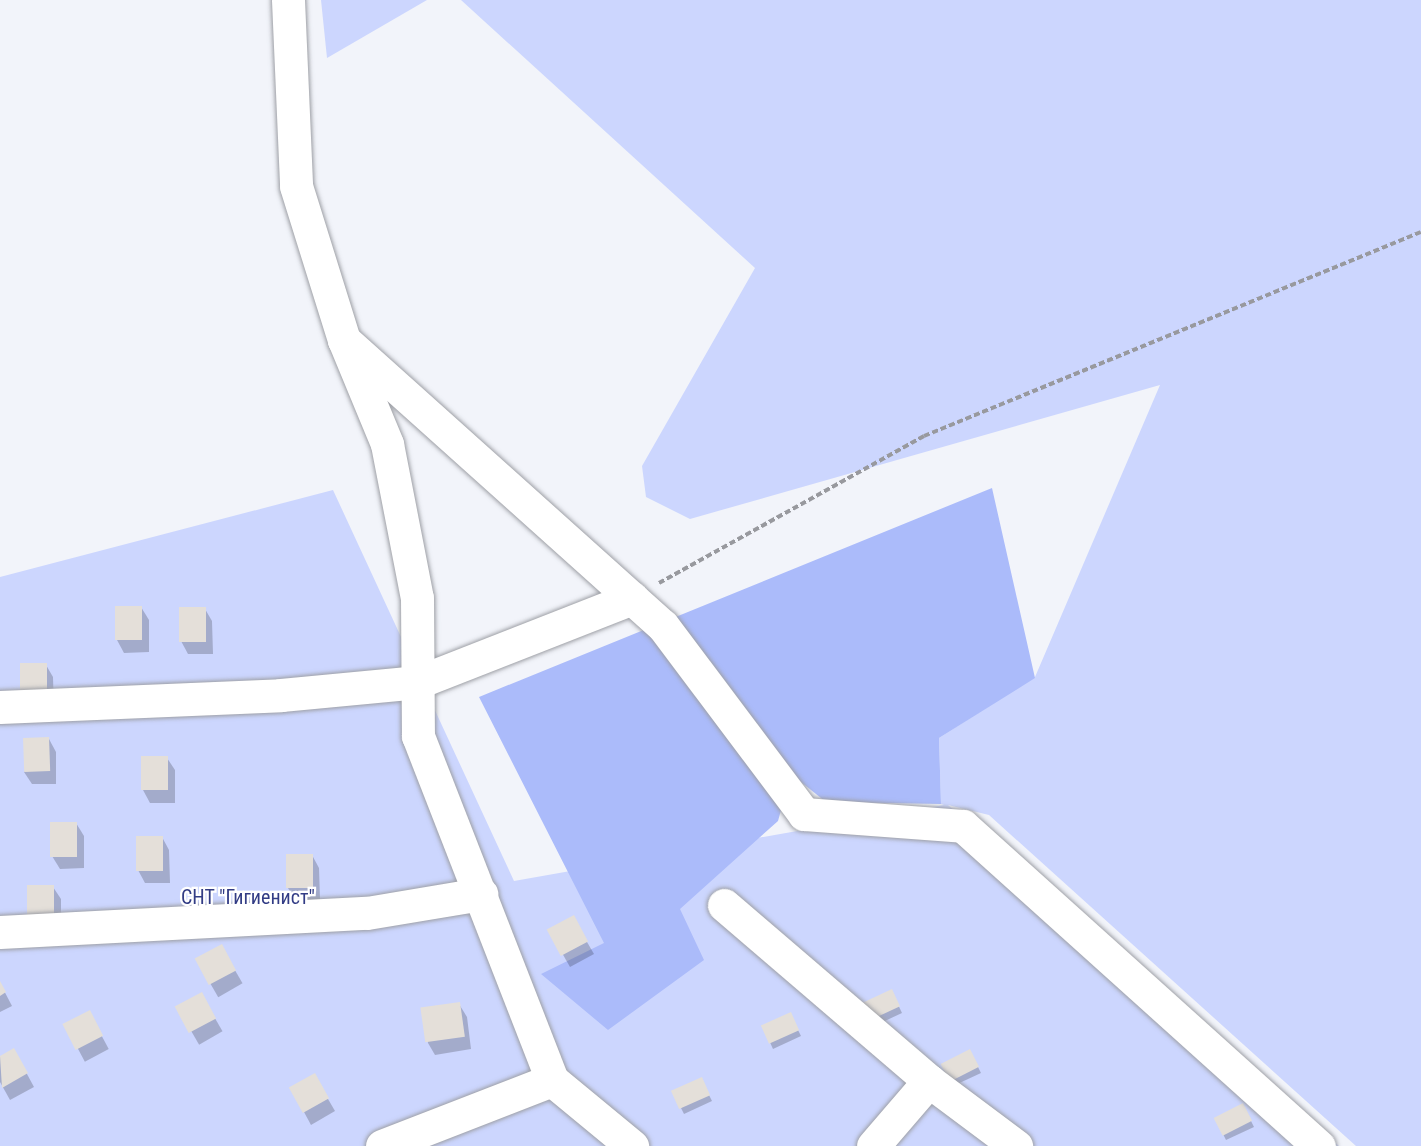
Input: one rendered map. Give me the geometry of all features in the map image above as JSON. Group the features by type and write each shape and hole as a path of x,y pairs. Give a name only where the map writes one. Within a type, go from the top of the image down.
{"street":[{"path":"288,0 296,186 344,340 387,444 417,598 418,736 552,1080 632,1146"},
{"path":"344,340 663,626 804,814 963,826 1318,1146"},
{"path":"0,707 281,695 418,682 632,598"},
{"path":"0,932 367,913 481,894"},
{"path":"724,905 929,1081 1016,1146"},
{"path":"382,1146 552,1080"},
{"path":"873,1146 929,1081"}],"path":[{"path":"632,598 924,436 1421,232"}],"green space":[{"path":"321,0 427,0 327,58"},
{"name":"СНТ \"Гигиенист\"","path":"461,0 1421,0 1421,1146 1356,1146 989,815 948,805 1339,1146 0,1146 0,577 333,490 514,881 944,805 941,804 939,738 1035,677 1160,385 690,519 646,497 642,466 755,268"}],"shaded area":[{"path":"992,488 1035,678 939,738 941,804 826,802 791,774 778,821 680,909 704,960 608,1030 541,974 604,943 479,697"}],"building":[{"path":"115,606 142,606 142,640 115,640"},
{"path":"179,607 206,607 206,642 179,642"},
{"path":"20,663 47,663 47,698 20,698"},
{"path":"49,737 50,771 24,772 23,738"},
{"path":"141,756 168,756 168,790 141,790"},
{"path":"50,822 77,822 77,857 50,857"},
{"path":"136,836 163,836 163,871 136,871"},
{"path":"286,854 313,854 313,888 286,888"},
{"path":"27,885 54,885 54,920 27,920"},
{"path":"574,915 588,941 561,956 547,930"},
{"path":"222,944 236,970 209,985 195,959"},
{"path":"0,981 6,992 0,996"},
{"path":"892,989 900,1006 870,1020 862,1003"},
{"path":"202,992 216,1018 189,1033 175,1007"},
{"path":"460,1002 465,1037 425,1042 420,1008"},
{"path":"90,1010 103,1036 76,1050 62,1024"},
{"path":"791,1012 799,1030 769,1044 761,1025"},
{"path":"14,1048 28,1073 2,1088 0,1056"},
{"path":"970,1049 979,1067 950,1082 941,1064"},
{"path":"315,1073 329,1098 303,1113 289,1088"},
{"path":"702,1077 710,1095 679,1109 671,1091"},
{"path":"1243,1103 1252,1121 1223,1136 1214,1118"}]}
